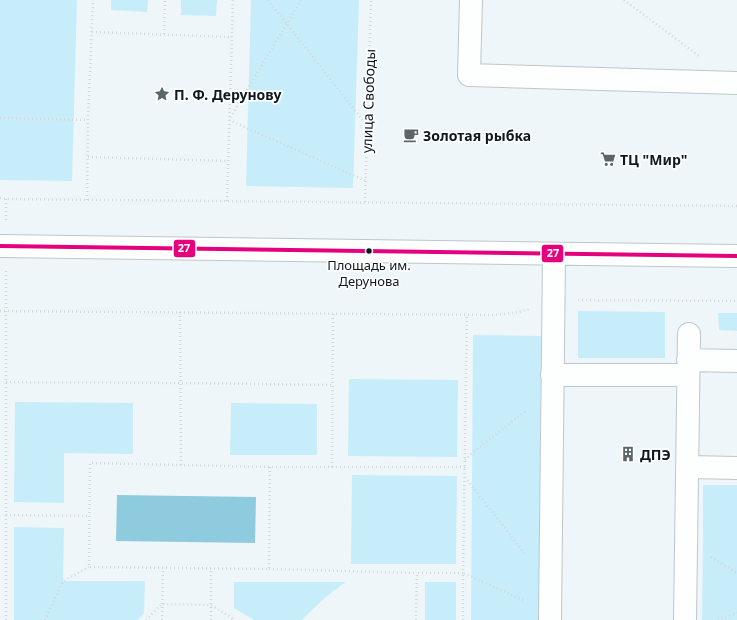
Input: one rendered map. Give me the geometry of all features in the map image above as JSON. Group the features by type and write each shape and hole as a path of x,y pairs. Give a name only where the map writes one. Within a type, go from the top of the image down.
{"street":[{"path":"471,0 469,75 737,83"},
{"path":"0,246 737,256"},
{"path":"550,615 554,254"},
{"path":"685,620 689,334"},
{"path":"552,382 688,368 737,360"},
{"path":"688,467 737,468"}],"path":[{"path":"87,200 88,120 93,0"},
{"path":"164,34 165,0"},
{"path":"227,201 233,0"},
{"path":"268,0 368,127"},
{"path":"229,120 301,0"},
{"name":"улица Свободы","path":"365,202 371,0"},
{"path":"624,0 704,60"},
{"path":"92,32 231,37"},
{"path":"0,118 88,120"},
{"path":"229,120 366,181"},
{"path":"88,157 228,161"},
{"path":"0,198 737,206"},
{"path":"0,310 495,315 507,314 564,300 737,301"},
{"path":"6,302 6,620"},
{"path":"180,312 181,465"},
{"path":"332,467 333,313"},
{"path":"463,620 467,314"},
{"path":"6,382 332,385"},
{"path":"465,460 552,382"},
{"path":"89,567 90,463 270,467 465,467"},
{"path":"269,570 270,467"},
{"path":"465,477 529,559"},
{"path":"6,515 89,516"},
{"path":"45,620 63,581 89,567 463,573 539,608 550,615"},
{"path":"162,620 163,568"},
{"path":"211,568 211,620"},
{"path":"416,620 417,573"},
{"path":"146,620 162,604 211,605 235,620"},
{"path":"718,620 737,613"}],"shaded area":[{"path":"0,0 77,0 72,181 0,180"},
{"path":"111,0 148,0 147,12 111,10"},
{"path":"181,0 217,0 216,16 181,15"},
{"path":"251,0 359,0 353,188 246,186"},
{"path":"578,311 665,312 665,358 578,358"},
{"path":"718,313 737,313 737,331 719,330"},
{"path":"473,335 541,336 539,620 471,620"},
{"path":"349,379 458,380 457,457 348,456"},
{"path":"15,402 133,403 133,454 64,453 64,503 14,502"},
{"path":"231,403 317,404 317,455 230,455"},
{"path":"352,475 457,476 456,564 351,564"},
{"path":"703,485 737,485 737,620 702,620"},
{"path":"117,495 256,497 255,543 116,541"},
{"path":"14,527 64,528 63,581 145,581 144,613 138,620 14,620"},
{"path":"234,582 346,582 318,604 302,620 254,620 234,608"},
{"path":"425,582 456,582 456,620 425,620"}],"transit line":[{"name":"27","path":"0,246 737,256"}],"place":[{"name":"П. Ф. Дерунову","path":"162,94"},
{"name":"Золотая рыбка","path":"411,135"},
{"name":"ТЦ \"Мир\"","path":"608,159"},
{"name":"Площадь им. Дерунова","path":"369,251"},
{"name":"ДПЭ","path":"628,454"}]}
